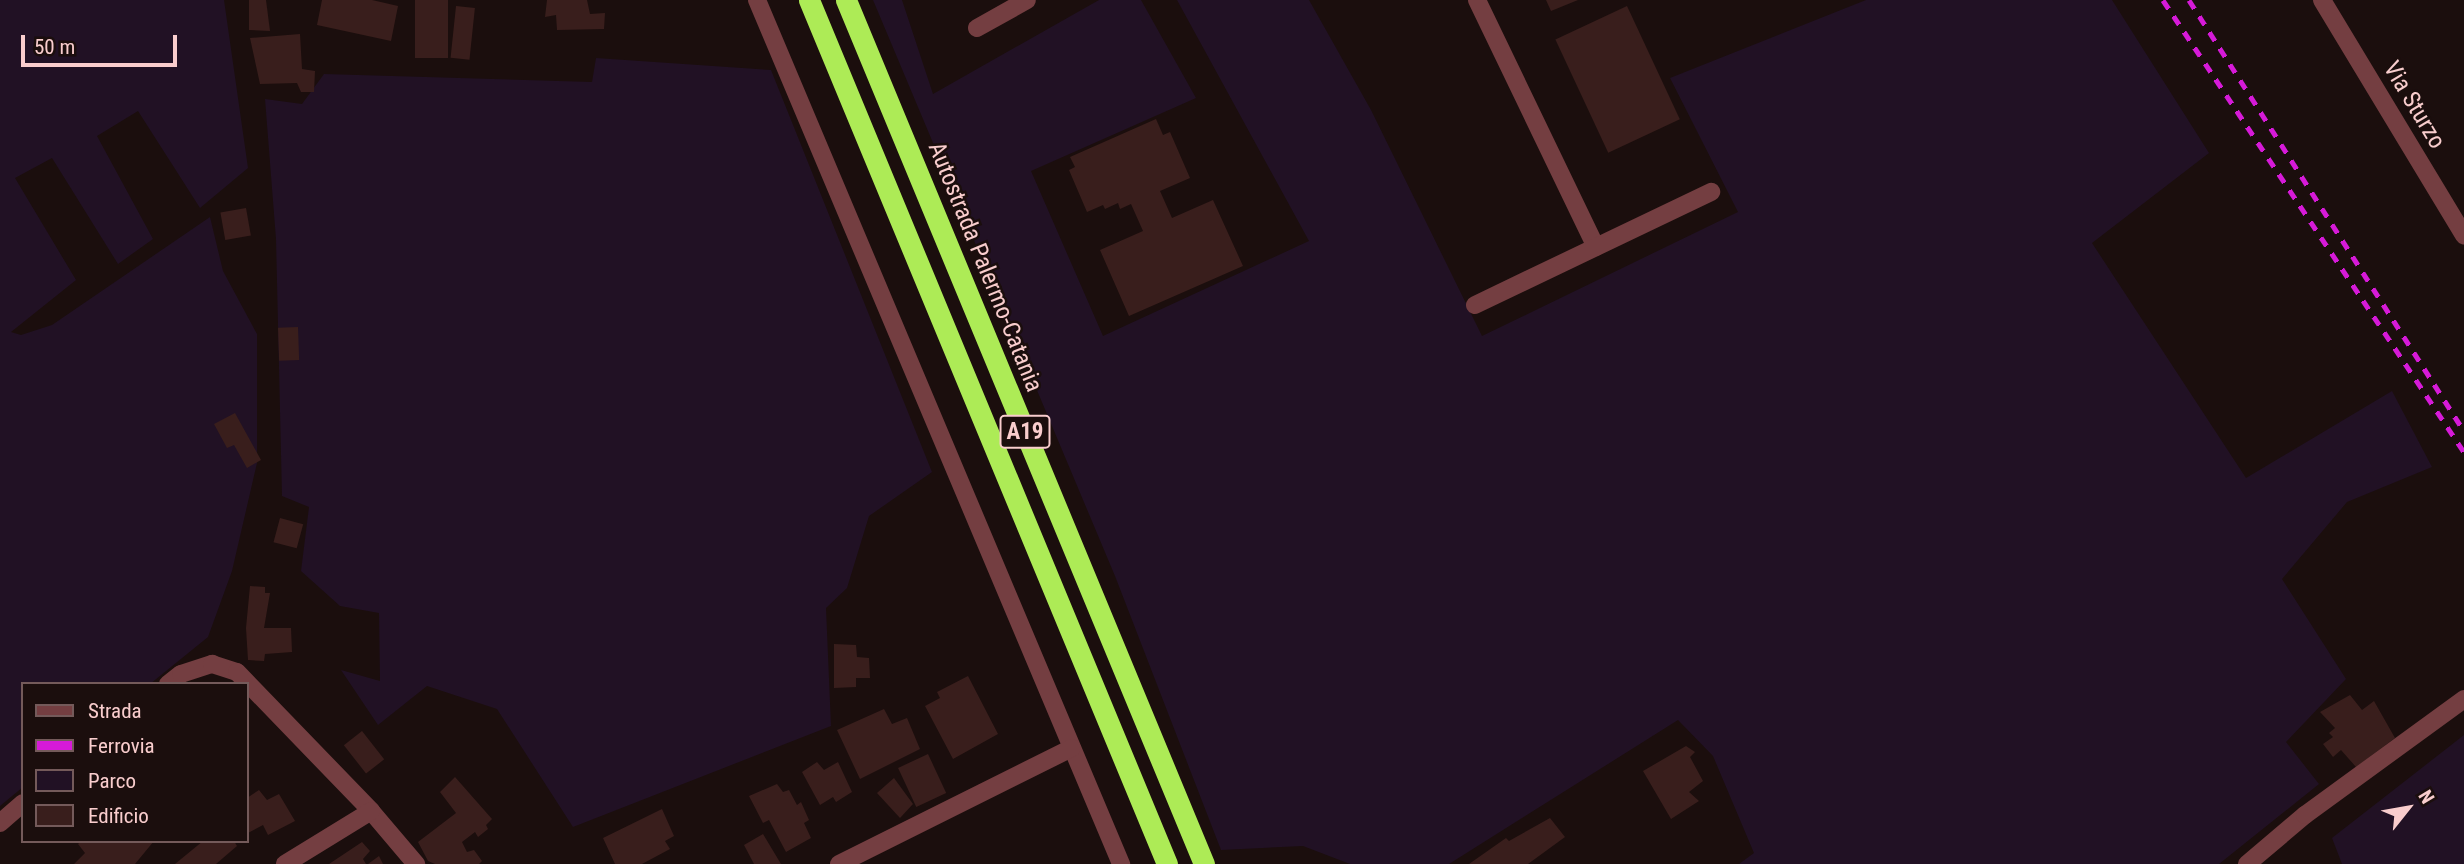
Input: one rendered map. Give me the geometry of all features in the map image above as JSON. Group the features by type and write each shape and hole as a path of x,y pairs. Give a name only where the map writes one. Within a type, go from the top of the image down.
{"highway":[{"name":"A19","path":"809,0 1167,864"},
{"name":"Autostrada Palermo-Catania","path":"846,0 1204,864"}],"street":[{"path":"757,0 1121,864"},
{"path":"977,27 1027,0"},
{"path":"1477,0 1596,247"},
{"name":"Via Sturzo","path":"2322,0 2464,235"},
{"path":"1475,305 1711,191"},
{"path":"171,682 181,674 212,664 237,672 247,682"},
{"path":"248,683 371,811 416,864"},
{"path":"2247,864 2305,815 2464,699"},
{"path":"839,864 1072,748"},
{"path":"0,823 21,805"},
{"path":"285,864 371,811"}],"green space":[{"path":"0,0 224,0 248,168 200,208 138,111 97,136 153,239 118,264 52,158 15,178 76,280 11,332 21,335 52,325 210,217 223,271 257,334 257,463 232,571 208,637 152,682 21,682 21,789 0,806"},
{"path":"873,0 902,0 933,94 1099,0 1141,0 1196,98 1031,171 1103,336 1309,241 1177,0 1309,0 1371,110 1482,336 1738,212 1670,78 1866,0 2112,0 2209,153 2092,243 2246,478 2392,391 2432,467 2347,502 2282,579 2346,679 2286,742 2319,784 2219,864 1739,864 1754,853 1713,756 1678,720 1449,864 1350,864 1303,846 1221,850 1115,576"},
{"path":"596,58 771,70 932,472 869,516 847,588 826,608 831,726 573,827 497,709 427,686 378,725 341,670 380,681 379,613 340,606 301,571 309,507 282,496 276,239 265,99 302,104 324,74 592,82"},
{"path":"2464,735 2464,864 2342,864 2332,838"}],"building":[{"path":"249,0 266,0 270,31 249,30"},
{"path":"322,0 372,0 398,6 391,41 317,25"},
{"path":"415,0 448,0 448,58 415,58"},
{"path":"547,0 587,0 590,14 605,13 604,29 557,30 556,15 545,17"},
{"path":"1546,0 1578,0 1551,11"},
{"path":"456,6 475,8 469,60 451,58"},
{"path":"1627,6 1680,119 1608,153 1555,39"},
{"path":"300,34 302,69 315,71 314,92 301,92 297,83 260,84 250,38"},
{"path":"1156,119 1163,135 1170,132 1190,178 1160,191 1172,218 1213,200 1243,266 1129,316 1100,250 1143,231 1131,204 1120,209 1118,203 1105,209 1103,205 1087,212 1069,170 1075,167 1070,157"},
{"path":"246,208 251,236 225,240 220,213"},
{"path":"298,327 299,360 279,361 278,328"},
{"path":"235,413 261,460 247,468 234,445 227,448 214,424"},
{"path":"280,518 303,524 297,548 274,542"},
{"path":"250,586 265,587 265,593 270,593 264,628 291,628 292,652 265,654 264,661 248,660 246,628"},
{"path":"834,644 856,645 857,657 869,658 870,678 856,678 856,687 834,688"},
{"path":"968,676 998,734 953,759 925,706 940,698 937,692"},
{"path":"2350,695 2362,710 2374,701 2395,738 2356,767 2341,750 2333,757 2323,744 2333,737 2329,733 2335,728 2320,712"},
{"path":"884,709 892,724 907,718 920,749 860,779 837,730"},
{"path":"362,731 384,759 366,774 344,745"},
{"path":"1686,746 1695,752 1690,757 1703,781 1689,792 1699,801 1671,819 1643,771"},
{"path":"928,754 946,793 916,807 898,768"},
{"path":"817,762 824,770 838,762 852,792 836,802 833,797 820,805 802,772"},
{"path":"455,777 492,819 486,825 488,829 478,837 475,832 462,842 467,852 474,850 482,861 479,864 435,864 428,861 418,842 456,813 440,792"},
{"path":"894,778 913,804 900,818 877,793"},
{"path":"777,784 783,792 789,790 797,805 801,802 809,820 804,823 811,838 786,852 769,820 763,823 749,796"},
{"path":"259,790 267,800 279,794 295,821 268,835 263,825 248,833 248,797"},
{"path":"662,809 674,836 665,841 670,849 642,864 615,864 603,838"},
{"path":"1550,818 1565,837 1528,864 1469,864 1506,838 1509,841"},
{"path":"763,834 781,864 754,864 744,845"},
{"path":"362,842 370,851 363,859 366,864 329,864"},
{"path":"152,843 135,864 74,864 85,853 78,844"},
{"path":"201,843 235,843 237,846 216,864 175,864"},
{"path":"379,856 383,864 368,864"}],"railway":[{"path":"2163,0 2464,452"},
{"path":"2189,0 2464,431"}]}
